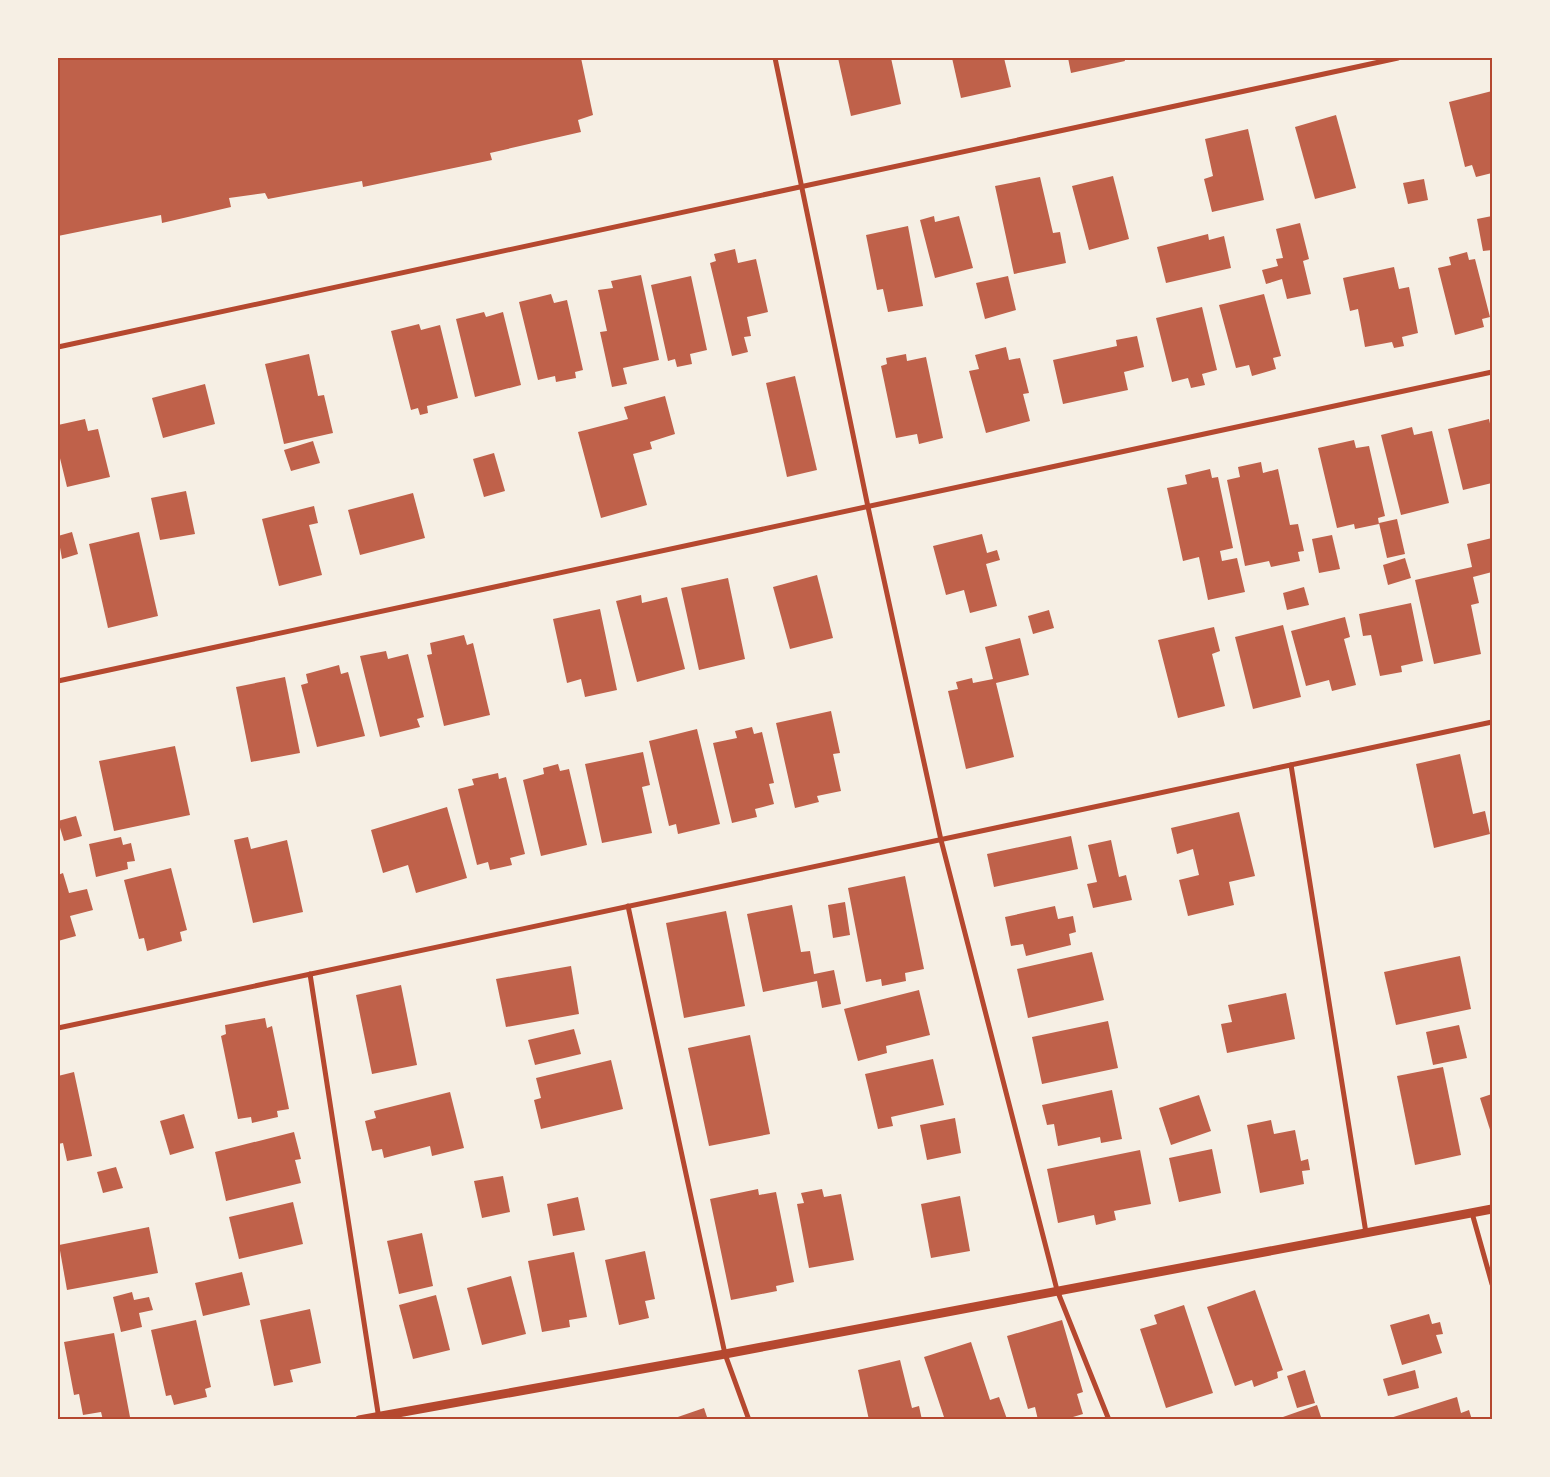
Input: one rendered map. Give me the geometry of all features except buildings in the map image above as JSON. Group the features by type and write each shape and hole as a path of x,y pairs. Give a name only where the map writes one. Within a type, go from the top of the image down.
{"street":[{"path":"775,58 868,507 941,840 1057,1290 1109,1420"},
{"path":"58,347 1398,58"},
{"path":"58,681 1492,372"},
{"path":"58,1028 1492,722"},
{"path":"1291,765 1366,1233"},
{"path":"628,906 725,1354 749,1420"},
{"path":"310,974 379,1418"},
{"path":"359,1420 379,1418 725,1354 1492,1209"},
{"path":"1472,1214 1492,1284"}]}
